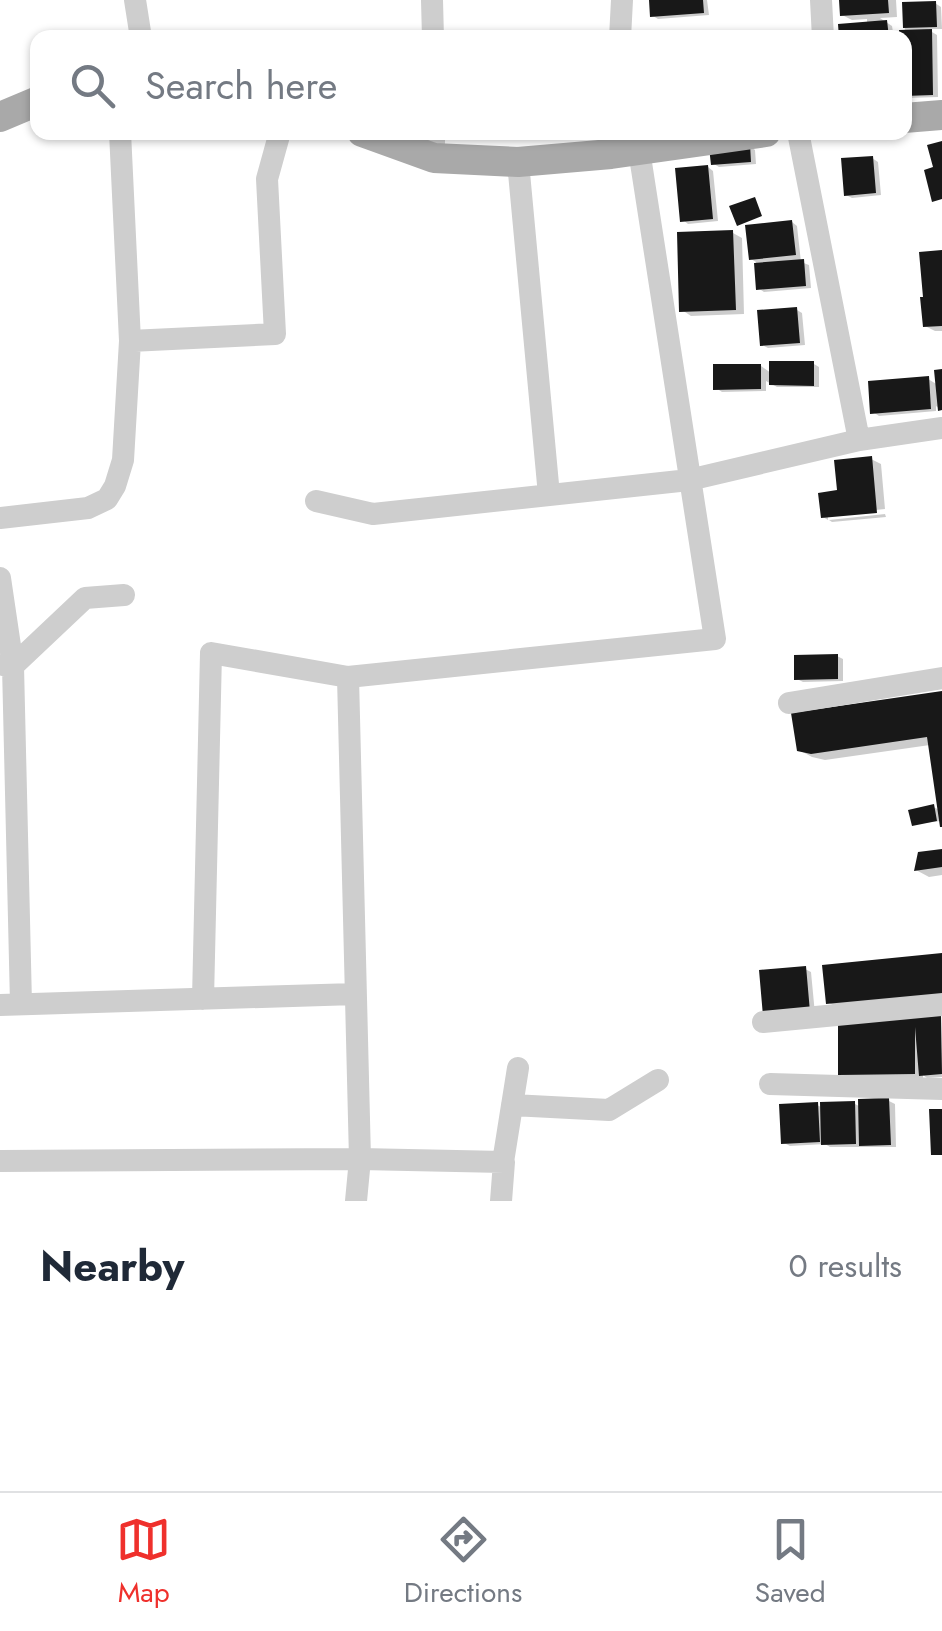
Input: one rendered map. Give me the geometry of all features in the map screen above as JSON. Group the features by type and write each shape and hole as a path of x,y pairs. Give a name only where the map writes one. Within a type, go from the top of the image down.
{"main road":[{"path":"0,116 30,104"},
{"path":"912,117 942,114"},
{"path":"406,140 518,162 634,141"}],"street":[{"path":"135,0 140,30"},
{"path":"432,0 433,30"},
{"path":"620,30 622,0"},
{"path":"821,0 823,30"},
{"path":"0,518 88,508 108,499 124,460 130,341 120,140"},
{"path":"130,341 275,334 267,179 278,140"},
{"path":"800,140 859,440"},
{"path":"202,999 210,653 348,677 715,640 634,141"},
{"path":"518,162 549,495"},
{"path":"316,500 373,514 689,480 859,440 942,428"},
{"path":"0,578 7,665 11,1005 356,994"},
{"path":"7,665 85,598 124,595"},
{"path":"348,677 360,1159 356,1201"},
{"path":"790,703 942,678"},
{"path":"763,1022 942,1004"},
{"path":"500,1201 518,1068"},
{"path":"512,1105 609,1110 658,1080"},
{"path":"770,1084 942,1089"},
{"path":"0,1161 503,1162"}],"building":[{"path":"649,0 703,0 704,13 650,17"},
{"path":"839,0 888,0 889,13 840,16"},
{"path":"936,1 937,27 903,28 902,2"},
{"path":"887,20 888,30 838,30 838,24"},
{"path":"932,29 933,95 912,96 912,30 899,30"},
{"path":"942,141 942,199 932,202 924,170 933,167 927,145"},
{"path":"750,144 751,162 711,165 709,147"},
{"path":"873,156 876,193 844,196 841,158"},
{"path":"708,165 713,219 680,222 675,168"},
{"path":"755,197 762,216 737,226 729,206"},
{"path":"792,220 796,255 749,260 745,225"},
{"path":"733,230 736,310 679,312 677,232"},
{"path":"942,250 942,326 923,327 919,252"},
{"path":"804,259 806,286 756,290 754,263"},
{"path":"797,307 800,343 760,346 757,310"},
{"path":"769,361 814,361 814,386 769,385"},
{"path":"713,364 761,364 761,389 713,390"},
{"path":"942,369 942,410 938,411 934,370"},
{"path":"929,376 931,409 870,414 868,381"},
{"path":"872,456 877,513 821,518 818,493 837,490 834,460"},
{"path":"838,654 838,679 794,680 794,655"},
{"path":"942,691 942,827 927,737 811,754 797,751 791,713"},
{"path":"934,804 937,821 912,826 908,810"},
{"path":"942,849 942,867 914,871 918,852"},
{"path":"942,953 942,993 826,1004 822,965"},
{"path":"806,966 810,1012 763,1016 759,970"},
{"path":"941,1014 942,1074 919,1076 915,1027 915,1074 838,1075 838,1019"},
{"path":"889,1098 891,1145 859,1146 858,1099"},
{"path":"855,1101 856,1144 821,1145 820,1102"},
{"path":"818,1102 820,1142 781,1144 779,1104"},
{"path":"929,1109 942,1109 942,1155 931,1155"}]}
